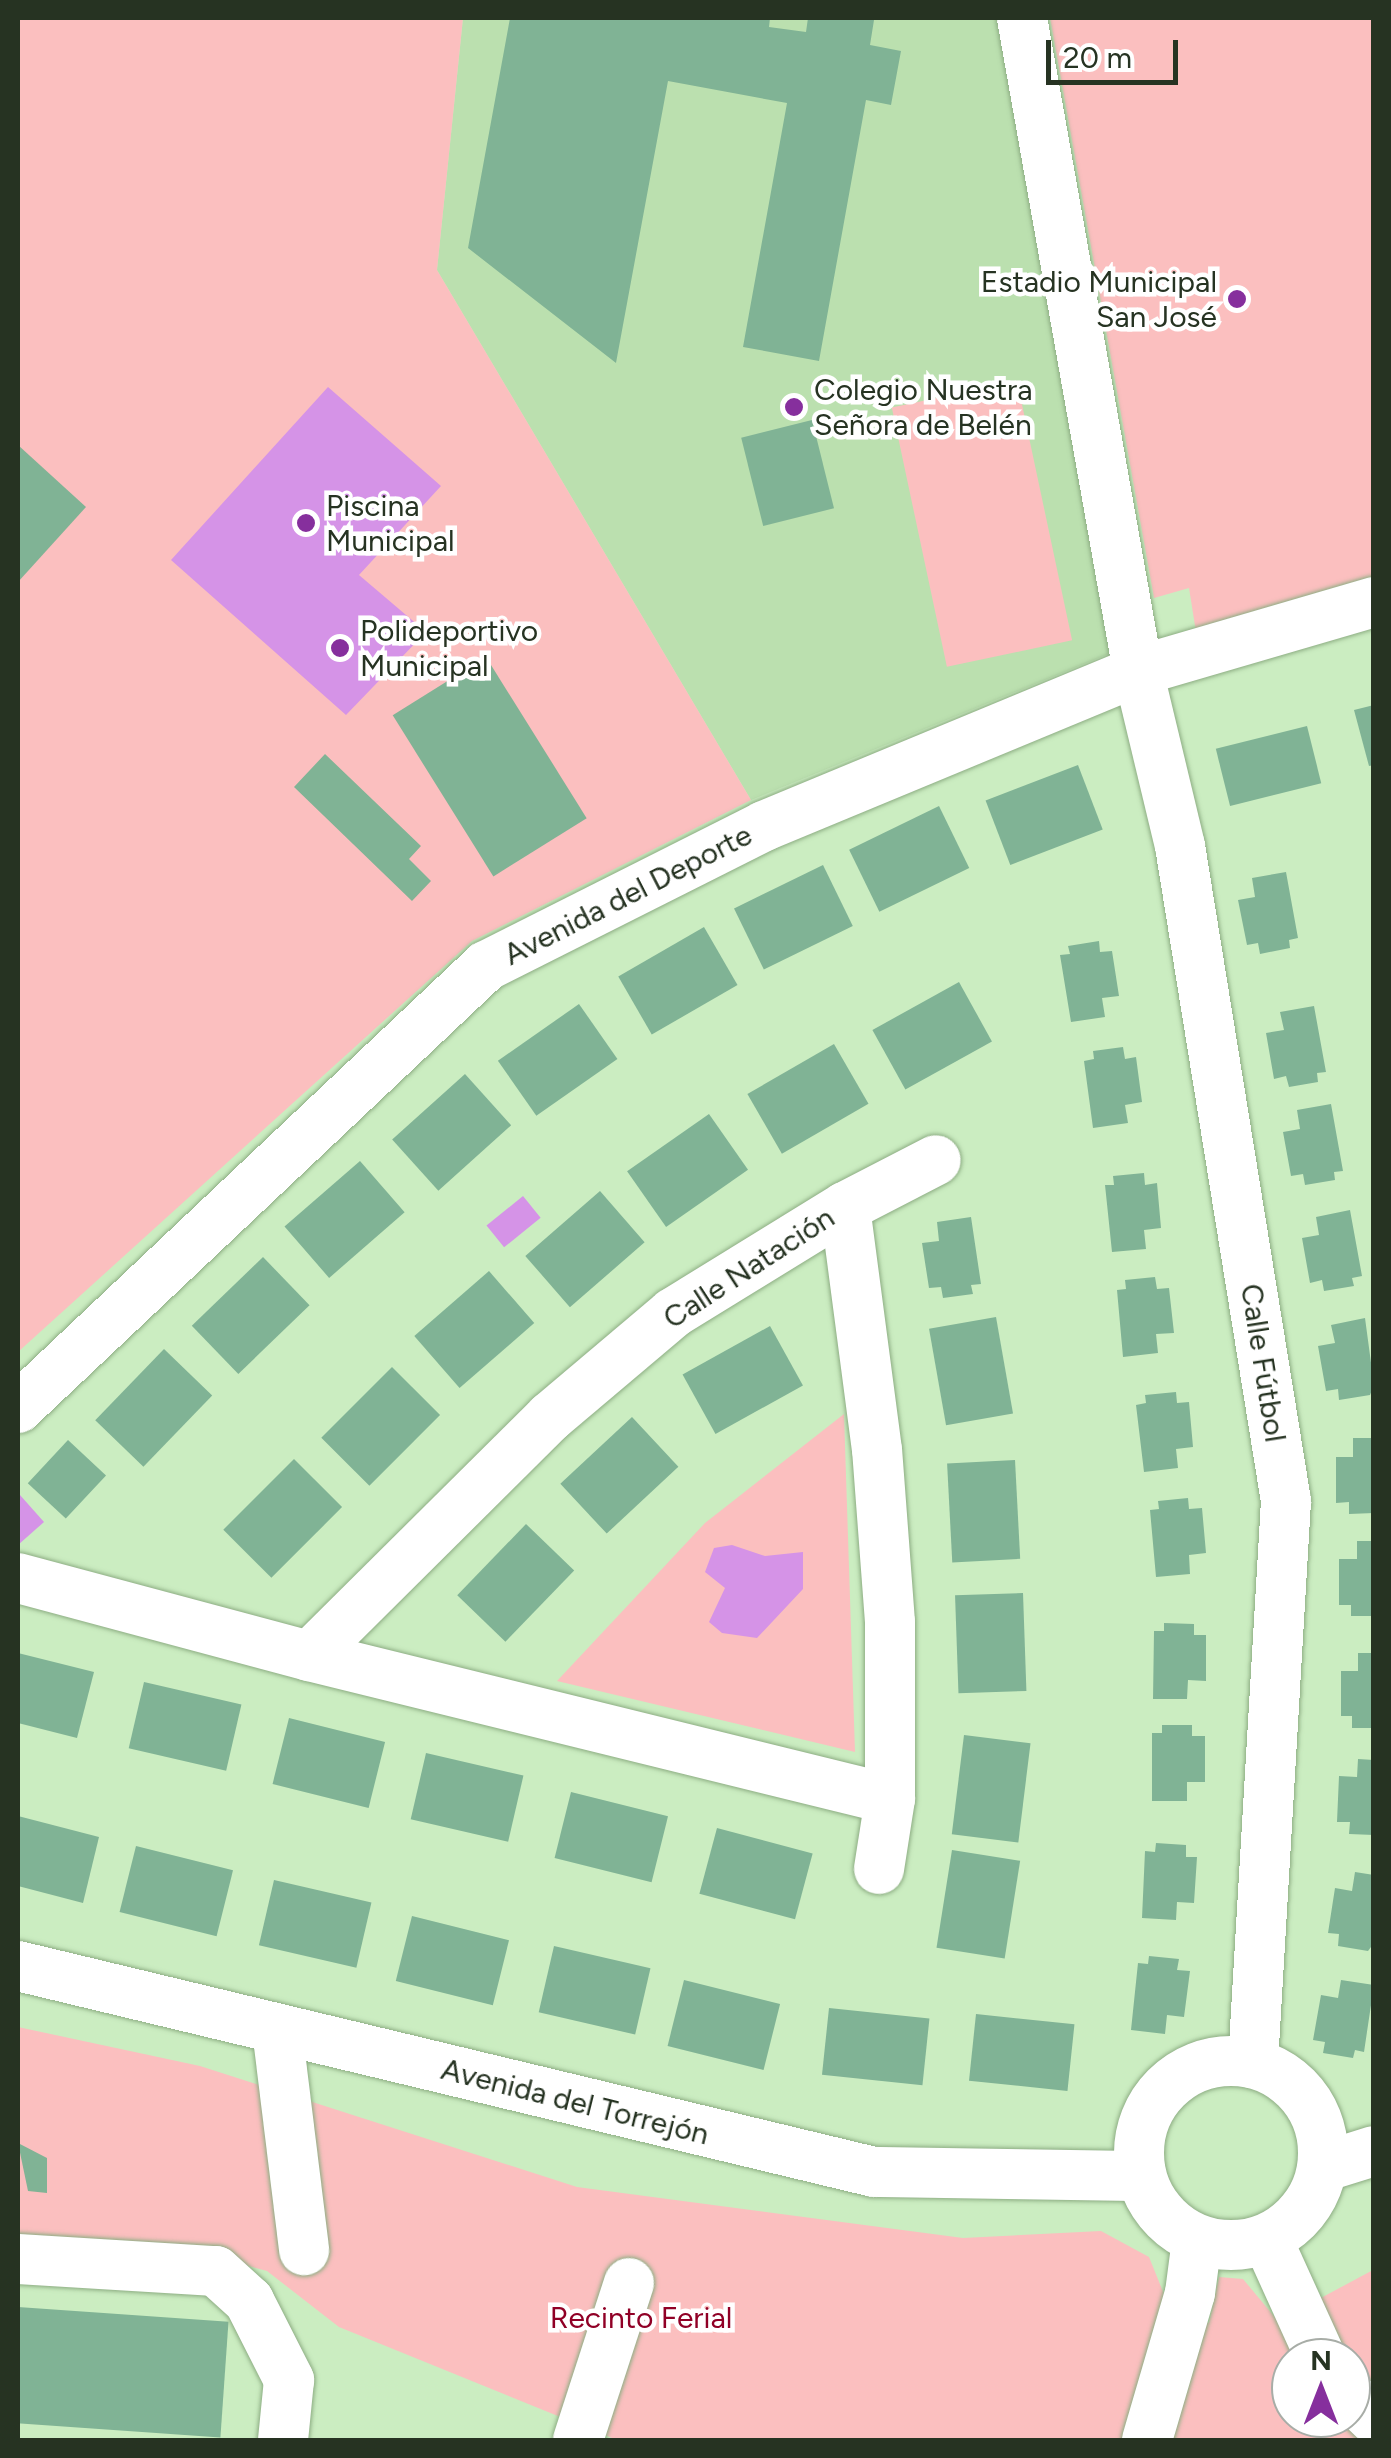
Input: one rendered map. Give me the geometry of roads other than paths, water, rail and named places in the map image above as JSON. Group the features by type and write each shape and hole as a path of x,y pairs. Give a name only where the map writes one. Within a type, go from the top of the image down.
{"street":[{"name":"Calle Fútbol","path":"1022,18 1138,672 1180,846 1286,1501 1253,2064"},
{"name":"Avenida del Deporte","path":"18,1408 486,966 764,826 1138,672 1374,602"},
{"path":"845,1207 936,1160"},
{"name":"Calle Natación","path":"309,1656 550,1418 672,1313 845,1207 879,1469 890,1622 890,1799 879,1869"},
{"path":"18,1578 309,1656 890,1799"},
{"name":"Avenida del Torrejón","path":"18,1966 874,2172 1140,2176"},
{"path":"277,2029 304,2250"},
{"path":"1221,2061 1253,2064 1294,2086 1314,2111 1323,2166 1314,2196 1294,2222 1267,2239 1229,2246 1197,2240 1154,2205 1140,2176 1140,2137 1150,2106 1172,2082 1221,2061"},
{"path":"1323,2166 1374,2151"},
{"path":"1267,2239 1312,2338"},
{"path":"1147,2440 1190,2293 1197,2240"},
{"path":"18,2259 216,2271 250,2301 288,2380 283,2440"},
{"path":"578,2440 629,2283"}],"place":[{"name":"Estadio Municipal San José","path":"1237,299"},
{"name":"Colegio Nuestra Señora de Belén","path":"794,407"},
{"name":"Piscina Municipal","path":"306,523"},
{"name":"Polideportivo Municipal","path":"340,648"}],"park label":[{"name":"Recinto Ferial","path":"641,2318"}]}
